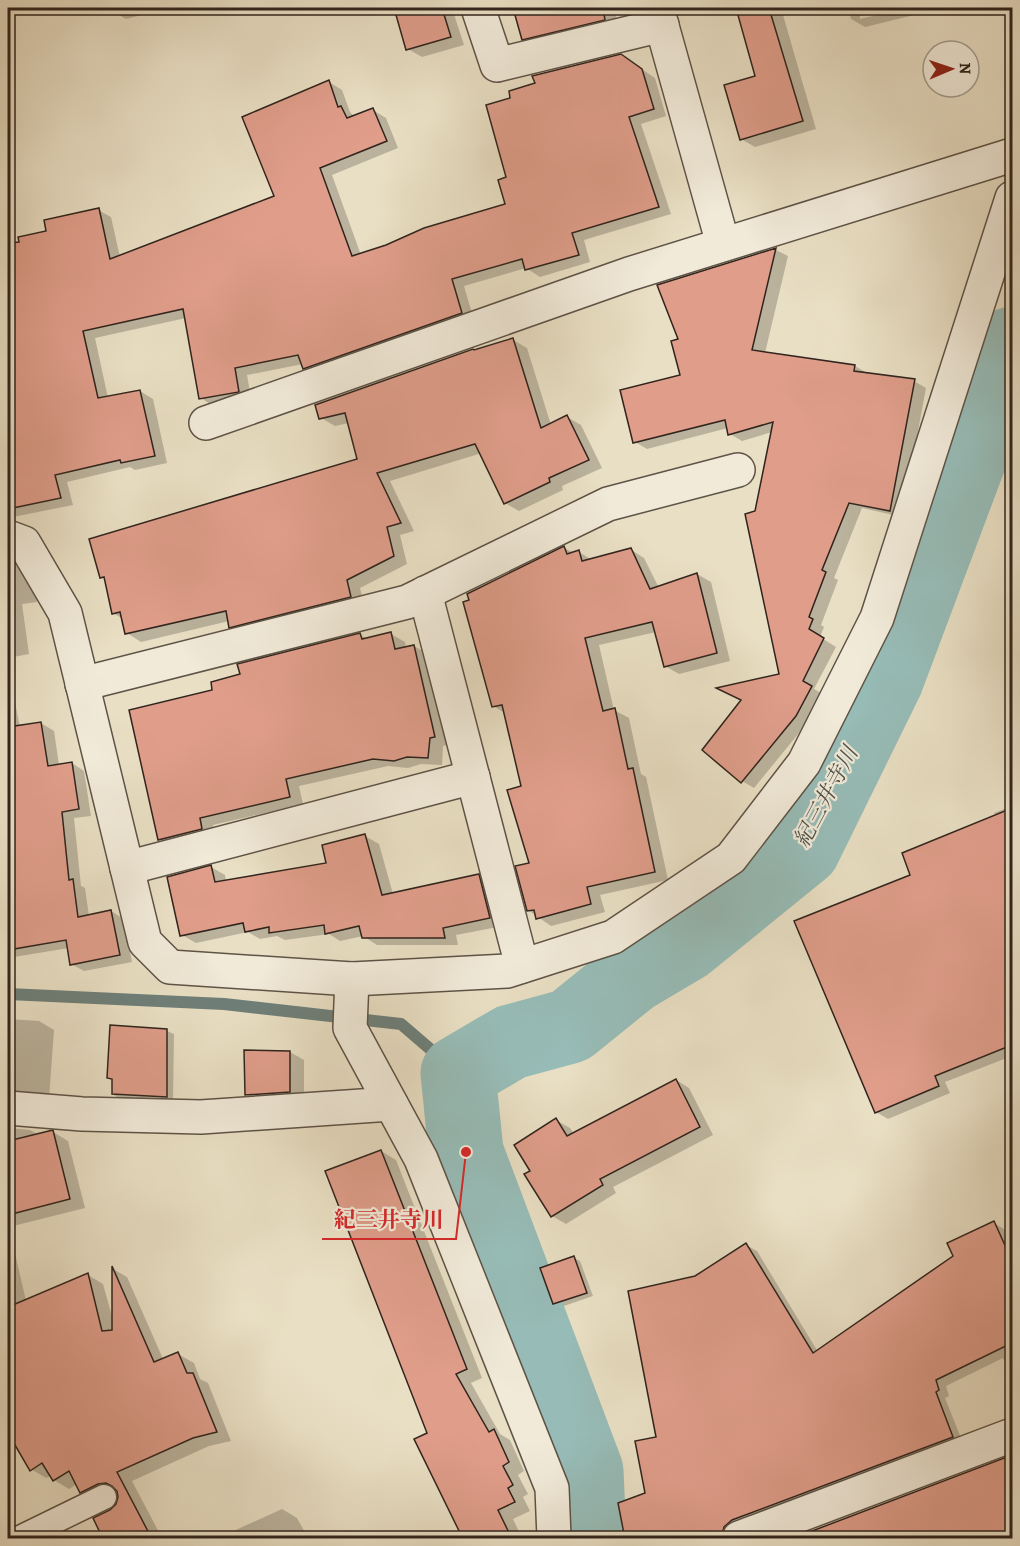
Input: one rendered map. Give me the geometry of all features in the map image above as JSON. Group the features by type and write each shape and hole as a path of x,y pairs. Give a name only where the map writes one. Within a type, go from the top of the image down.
{"street":[{"path":"478,8 497,65 659,16 723,244"},
{"path":"206,423 629,274 1012,155"},
{"path":"8,537 24,543 65,613 145,942 170,967 352,985 507,971 614,937 731,858 804,763 877,618 1012,198"},
{"path":"82,684 407,602 608,504 738,470"},
{"path":"425,593 522,966"},
{"path":"127,868 473,777"},
{"path":"352,985 350,1028 421,1159 552,1488 554,1539"},
{"path":"8,1108 82,1114 201,1117 391,1104"},
{"path":"739,1539 1012,1435"}],"lane":[{"path":"20,1539 104,1497"}],"building":[{"path":"394,8 442,8 451,37 406,50"},
{"path":"513,8 603,8 605,20 522,40"},
{"path":"736,8 769,8 803,121 740,140 724,85 755,76"},
{"path":"621,54 642,69 654,109 629,117 659,207 572,233 579,255 525,270 522,259 452,279 462,313 303,369 298,355 235,368 239,392 199,399 183,309 83,331 98,398 140,390 155,456 121,463 120,460 55,475 61,498 8,509 8,243 19,242 18,237 46,231 44,220 99,208 110,259 274,196 242,117 329,80 338,107 341,106 347,118 373,108 387,141 320,168 352,256 386,245 424,228 505,204 498,180 506,177 486,105 510,98 509,91 535,83 532,76"},
{"path":"776,248 752,350 855,365 854,371 915,379 890,511 849,503 822,570 826,572 809,617 813,619 809,629 824,638 803,681 812,686 796,716 741,783 702,750 741,700 716,688 779,674 745,514 755,511 773,422 728,435 725,420 633,443 620,390 680,375 671,341 678,339 657,285"},
{"path":"513,338 541,428 567,415 589,460 549,478 550,482 504,504 475,444 377,473 401,523 387,527 394,556 347,580 351,597 229,628 226,611 125,634 120,612 112,614 104,577 100,578 89,539 357,459 345,413 319,419 315,405 473,349"},
{"path":"564,546 567,554 579,550 582,561 631,548 650,589 697,573 717,653 664,667 652,622 585,638 603,711 615,708 628,769 633,768 655,872 587,887 591,904 536,919 534,910 527,911 515,866 529,863 507,790 521,786 502,705 492,707 463,602 469,600 467,594"},
{"path":"391,632 395,649 414,645 435,737 430,738 428,758 407,757 394,761 373,759 286,779 290,797 200,818 202,829 158,840 129,710 212,690 211,682 240,674 237,664 360,633 362,639"},
{"path":"41,722 48,766 72,762 79,809 62,812 69,880 73,879 78,917 111,910 120,955 70,965 66,940 8,950 8,727"},
{"path":"1012,808 1012,1045 935,1076 939,1086 875,1113 794,921 910,875 902,853"},
{"path":"365,834 382,895 479,874 490,918 443,928 445,938 362,938 359,926 325,934 324,925 269,933 269,927 245,932 243,923 180,936 167,877 211,865 215,882 326,863 322,845"},
{"path":"110,1025 167,1029 167,1097 112,1094 112,1079 107,1078"},
{"path":"244,1050 290,1051 290,1092 245,1095"},
{"path":"676,1079 700,1127 600,1179 603,1185 551,1217 524,1174 530,1171 514,1145 556,1118 567,1136"},
{"path":"53,1130 70,1199 8,1215 8,1141"},
{"path":"381,1150 467,1369 456,1374 489,1432 494,1429 509,1462 503,1466 513,1485 508,1488 515,1502 498,1510 512,1539 463,1539 414,1439 427,1433 325,1171"},
{"path":"994,1221 1012,1261 1012,1343 936,1380 939,1390 936,1392 953,1437 732,1520 724,1527 721,1539 625,1539 618,1503 645,1493 635,1441 656,1437 628,1291 695,1276 746,1243 813,1353 953,1256 947,1243"},
{"path":"574,1256 587,1293 553,1304 540,1268"},
{"path":"112,1266 154,1362 178,1352 187,1373 193,1373 217,1432 193,1438 117,1472 152,1539 103,1539 93,1518 110,1510 116,1504 117,1491 106,1483 98,1484 80,1493 69,1471 53,1481 42,1463 30,1471 8,1433 8,1307 88,1273 102,1331 112,1330"},
{"path":"1012,1455 1012,1539 791,1539"}],"waterway":[{"name":"紀三井寺川","path":"589,1538 586,1471 466,1152 458,1073 511,1042 570,1026 632,976 686,944 803,849 886,680 1012,344"},
{"path":"8,994 224,1004 401,1024 458,1073"}],"place":[{"name":"紀三井寺川","path":"466,1152"}]}
